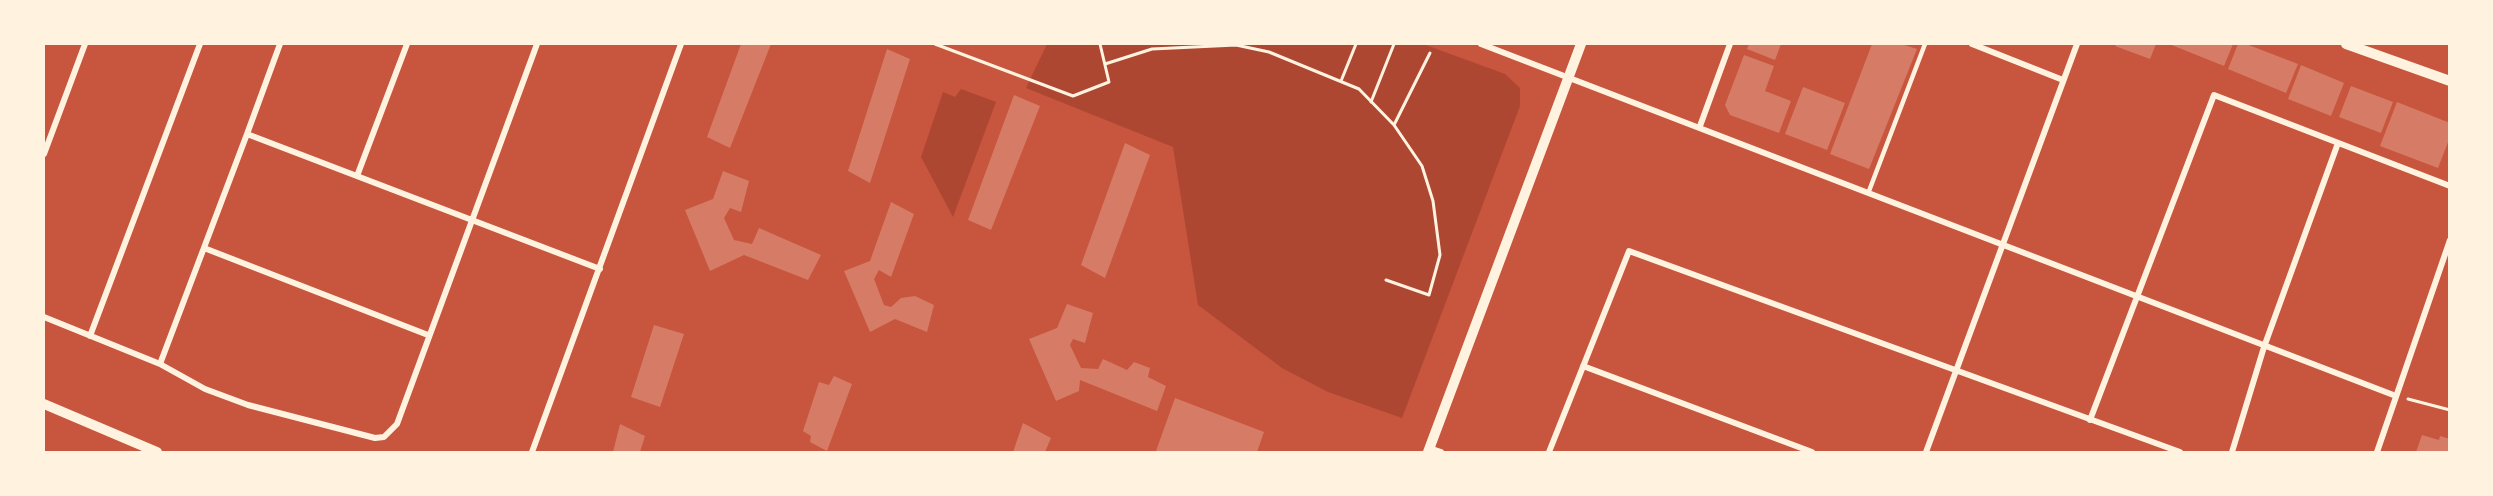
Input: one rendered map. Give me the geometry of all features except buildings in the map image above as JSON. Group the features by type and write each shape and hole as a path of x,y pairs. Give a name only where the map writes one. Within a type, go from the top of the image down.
{"street":[{"path":"44,154 85,44"},
{"path":"90,336 200,44"},
{"path":"160,364 280,44"},
{"path":"357,176 407,44"},
{"path":"44,317 160,364 205,389 248,405 375,438 391,432 397,423 537,44"},
{"path":"532,453 681,44"},
{"path":"1481,44 1869,191 2264,347 2396,396"},
{"path":"1442,453 1429,450 1581,44"},
{"path":"1700,126 1730,44"},
{"path":"1972,44 2063,80"},
{"path":"1926,453 2077,44"},
{"path":"2346,44 2450,81"},
{"path":"2090,420 2214,95 2450,186"},
{"path":"247,134 600,269"},
{"path":"2232,453 2264,347 2338,143"},
{"path":"2377,453 2450,240"},
{"path":"204,248 428,335"},
{"path":"1549,453 1629,251 2180,453"},
{"path":"1583,366 1812,453"},
{"path":"44,404 157,453"}],"lane":[{"path":"1869,191 1925,44"}],"path":[{"path":"935,44 1073,96 1109,82 1100,44"},
{"path":"1164,48 1165,44"},
{"path":"1105,64 1152,49 1236,44 1269,52 1359,89 1394,125 1422,166 1433,201 1440,255 1430,295 1386,280"},
{"path":"1341,81 1356,44"},
{"path":"1371,102 1394,44"},
{"path":"1394,125 1430,53"},
{"path":"2396,396 2450,411"}],"shaded area":[{"path":"1047,44 1423,44 1505,74 1520,88 1520,106 1402,418 1328,392 1282,368 1198,305 1173,147 1026,88"},
{"path":"961,89 996,102 953,217 921,157 943,92 955,97"}]}
